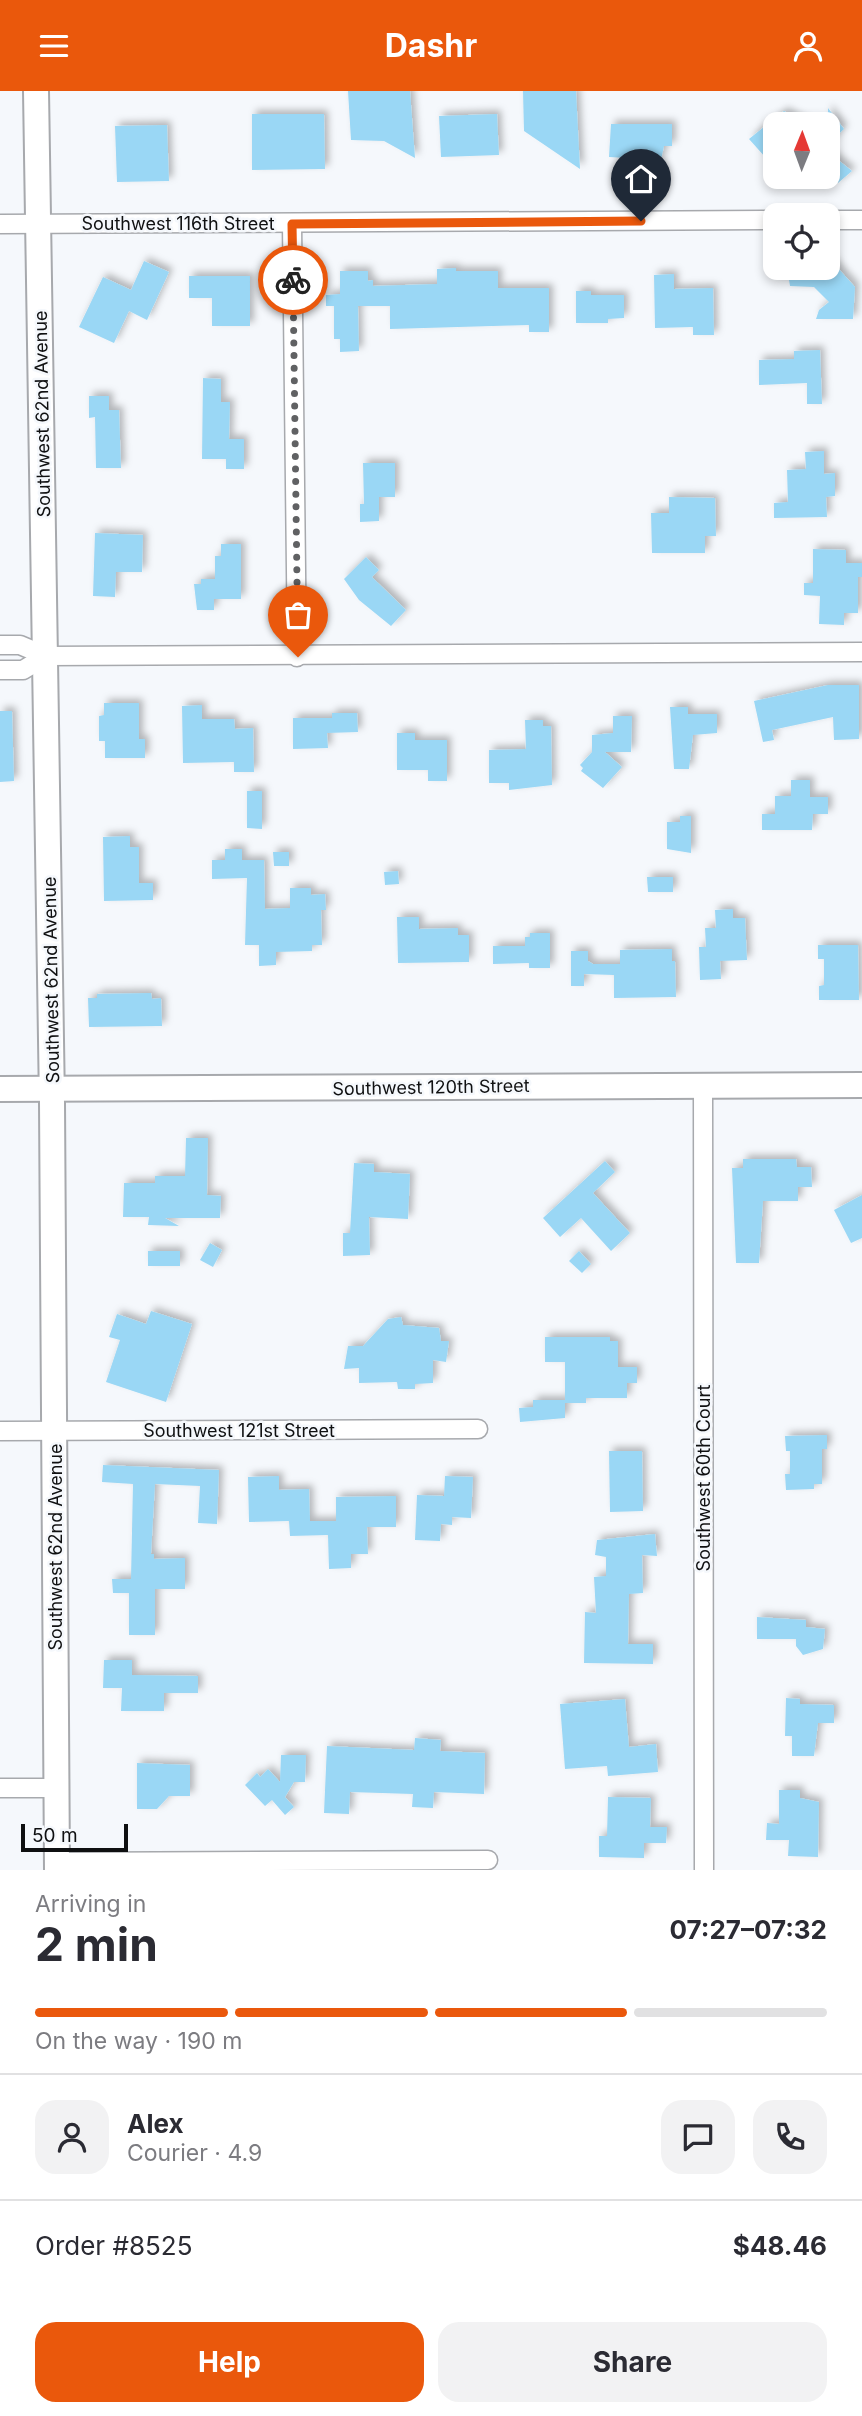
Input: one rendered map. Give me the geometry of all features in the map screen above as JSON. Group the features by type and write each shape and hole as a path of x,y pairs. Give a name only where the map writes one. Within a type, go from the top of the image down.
{"street":[{"name":"Southwest 62nd Avenue","path":"36,91 52,1090 57,1866"},
{"name":"Southwest 116th Street","path":"0,224 763,220"},
{"path":"840,220 862,220"},
{"path":"292,224 298,657"},
{"path":"0,645 20,645 46,656 298,657 862,652"},
{"path":"0,670 23,670 46,656"},
{"name":"Southwest 120th Street","path":"0,1089 862,1085"},
{"name":"Southwest 60th Court","path":"703,1086 704,1870"},
{"name":"Southwest 121st Street","path":"0,1431 478,1429"},
{"path":"0,1788 56,1788"},
{"path":"57,1866 488,1860"}],"building":[{"path":"348,91 410,91 415,158 384,141 351,140"},
{"path":"523,91 576,91 580,169 524,131"},
{"path":"252,114 324,114 325,169 252,170"},
{"path":"497,114 499,155 441,157 439,116"},
{"path":"611,124 672,124 672,146 664,146 661,160 609,157"},
{"path":"167,125 169,181 117,182 115,126"},
{"path":"763,128 763,155 749,139"},
{"path":"840,162 852,171 840,181"},
{"path":"144,261 169,272 147,320 129,311 114,343 79,327 103,277 131,290"},
{"path":"456,268 456,271 498,271 498,288 549,288 549,332 529,332 529,325 390,329 390,306 358,306 359,351 340,352 340,339 334,339 334,306 326,306 326,295 340,294 340,271 368,271 368,281 373,280 373,286 437,284 437,269"},
{"path":"840,270 855,287 853,319 816,319 819,310 829,302 814,287 790,286 789,280 840,280"},
{"path":"674,274 674,289 713,288 714,335 693,335 693,327 655,328 654,275"},
{"path":"189,276 250,276 250,326 212,326 212,298 189,298"},
{"path":"576,291 591,291 591,295 624,295 624,318 608,319 608,323 576,323"},
{"path":"820,350 822,404 807,404 807,383 759,385 759,360 794,359 794,351"},
{"path":"203,378 221,379 221,402 230,402 229,439 244,439 244,469 226,469 226,459 202,459"},
{"path":"89,396 109,396 109,410 119,410 121,468 96,468 95,417 89,418"},
{"path":"824,451 824,474 835,473 835,496 826,497 827,517 774,518 774,503 788,502 787,470 806,469 805,452"},
{"path":"363,463 395,463 395,497 379,497 379,521 360,522 360,504 364,504"},
{"path":"669,497 715,498 716,536 705,536 705,553 652,553 651,513 669,513"},
{"path":"95,533 143,535 142,572 116,572 115,597 93,596"},
{"path":"221,544 241,544 241,599 214,599 214,610 197,610 194,584 201,584 201,579 215,579 215,556 221,556"},
{"path":"813,549 846,550 846,563 862,563 862,577 858,577 858,613 844,613 844,625 819,624 820,596 804,595 804,583 813,583"},
{"path":"366,557 379,570 372,577 406,610 391,626 359,600 344,579"},
{"path":"828,685 859,685 859,739 834,740 833,717 772,730 774,740 763,742 754,701"},
{"path":"104,703 139,703 139,739 145,739 145,758 105,758 105,741 99,741 99,716 104,715"},
{"path":"202,705 202,719 234,719 235,729 253,728 254,772 234,772 234,762 183,763 182,706"},
{"path":"670,707 688,707 688,714 717,714 717,733 693,735 689,769 674,769"},
{"path":"0,711 12,711 14,781 0,782"},
{"path":"332,713 357,713 358,732 327,733 328,748 293,749 293,718 332,718"},
{"path":"613,716 632,716 631,752 605,752 622,767 603,788 581,771 583,768 580,765 592,752 592,735 613,733"},
{"path":"525,720 543,720 543,726 551,726 552,785 509,790 509,783 489,783 489,750 526,749"},
{"path":"397,733 415,733 415,740 447,740 447,781 428,781 428,770 397,770"},
{"path":"791,780 810,780 810,797 828,797 828,814 813,814 812,830 762,830 762,814 775,814 775,796 791,796"},
{"path":"247,791 262,791 262,829 247,828"},
{"path":"680,816 691,816 691,853 667,849 667,822 680,822"},
{"path":"130,836 130,847 139,847 139,883 153,883 153,900 104,901 103,837"},
{"path":"225,849 242,849 242,860 264,860 265,909 290,908 290,888 311,888 311,895 325,894 326,910 321,910 322,945 312,945 312,951 276,952 276,965 259,966 259,945 245,945 247,878 212,879 212,860 225,860"},
{"path":"273,852 289,852 289,866 274,866"},
{"path":"398,871 399,884 385,885 384,872"},
{"path":"647,877 673,877 673,892 648,892"},
{"path":"733,909 733,918 745,918 747,960 720,961 721,979 700,980 699,947 706,947 705,928 716,928 715,910"},
{"path":"397,917 419,917 419,929 458,928 458,935 469,935 469,962 398,963"},
{"path":"530,933 550,933 550,968 529,968 529,963 493,964 493,946 525,946 525,937 530,937"},
{"path":"818,945 858,945 859,1000 819,1000 819,986 824,985 824,959 818,959"},
{"path":"672,949 676,997 614,998 614,975 584,974 584,986 571,986 571,951 588,951 588,961 593,964 620,964 620,950"},
{"path":"151,993 152,999 161,998 162,1026 89,1027 88,998 97,998 97,994"},
{"path":"186,1138 208,1138 207,1195 221,1196 220,1218 165,1218 179,1226 148,1225 149,1217 123,1217 124,1183 155,1183 155,1176 185,1176"},
{"path":"743,1159 796,1159 797,1167 811,1167 812,1187 798,1187 798,1201 763,1201 759,1263 736,1263 732,1168 743,1168"},
{"path":"605,1161 615,1172 593,1193 630,1233 611,1251 581,1218 560,1237 543,1218"},
{"path":"354,1163 374,1164 374,1172 410,1174 408,1219 369,1217 370,1255 343,1256 343,1233 350,1233"},
{"path":"862,1195 862,1238 851,1243 834,1210"},
{"path":"210,1243 222,1250 213,1267 200,1260"},
{"path":"148,1251 180,1251 180,1266 148,1266"},
{"path":"579,1251 591,1264 582,1273 569,1261"},
{"path":"151,1311 192,1324 166,1402 106,1382 120,1340 109,1337 117,1314 146,1324"},
{"path":"401,1317 403,1325 439,1328 441,1341 449,1341 446,1362 433,1360 433,1383 415,1384 415,1389 398,1389 397,1382 359,1383 359,1368 344,1369 348,1346 363,1346 388,1319"},
{"path":"545,1337 610,1337 610,1341 618,1341 618,1367 637,1367 637,1383 627,1383 627,1398 586,1398 586,1403 565,1403 565,1362 545,1362"},
{"path":"533,1400 565,1400 565,1418 520,1422 519,1408 533,1407"},
{"path":"827,1435 827,1449 822,1449 822,1484 814,1484 814,1489 786,1490 785,1474 790,1474 790,1451 786,1451 785,1436"},
{"path":"609,1451 642,1451 643,1511 610,1512"},
{"path":"103,1465 219,1470 217,1524 198,1523 200,1486 155,1484 151,1554 154,1554 154,1559 185,1558 185,1589 155,1589 155,1635 129,1635 129,1593 113,1593 112,1579 131,1579 133,1484 102,1482"},
{"path":"279,1476 279,1490 309,1489 310,1521 336,1521 336,1497 396,1496 396,1527 367,1527 368,1554 351,1554 351,1568 329,1569 328,1535 290,1536 289,1521 249,1522 248,1477"},
{"path":"445,1476 473,1477 471,1518 452,1517 452,1525 441,1524 440,1541 415,1540 417,1495 444,1496"},
{"path":"655,1534 657,1556 642,1555 643,1593 629,1594 628,1644 653,1644 653,1664 584,1663 585,1612 596,1613 594,1577 606,1576 606,1557 595,1555 597,1540"},
{"path":"757,1617 806,1620 806,1627 825,1629 823,1649 803,1655 796,1646 796,1639 757,1639"},
{"path":"104,1660 132,1660 132,1675 198,1676 198,1693 164,1693 164,1711 121,1711 122,1688 103,1688"},
{"path":"786,1698 800,1699 800,1704 834,1705 834,1723 818,1723 814,1756 792,1756 792,1736 785,1736"},
{"path":"625,1699 629,1747 656,1744 658,1772 608,1776 607,1766 565,1769 560,1704"},
{"path":"415,1738 441,1740 440,1751 485,1753 484,1794 434,1792 433,1808 412,1807 413,1794 350,1792 349,1814 324,1813 327,1746 414,1750"},
{"path":"281,1755 306,1755 305,1782 294,1782 285,1797 294,1807 285,1815 272,1800 265,1806 245,1785 257,1773 260,1777 268,1769 280,1782"},
{"path":"137,1763 190,1765 190,1796 169,1796 157,1809 137,1809"},
{"path":"779,1790 800,1790 800,1798 819,1802 818,1857 788,1856 789,1840 766,1840 767,1823 779,1824"},
{"path":"608,1797 651,1798 650,1827 667,1827 666,1843 644,1843 644,1858 599,1857 599,1836 607,1836"}],"way so far":[{"path":"293,280 298,657"}],"route":[{"path":"293,280 292,224 641,221"}]}
